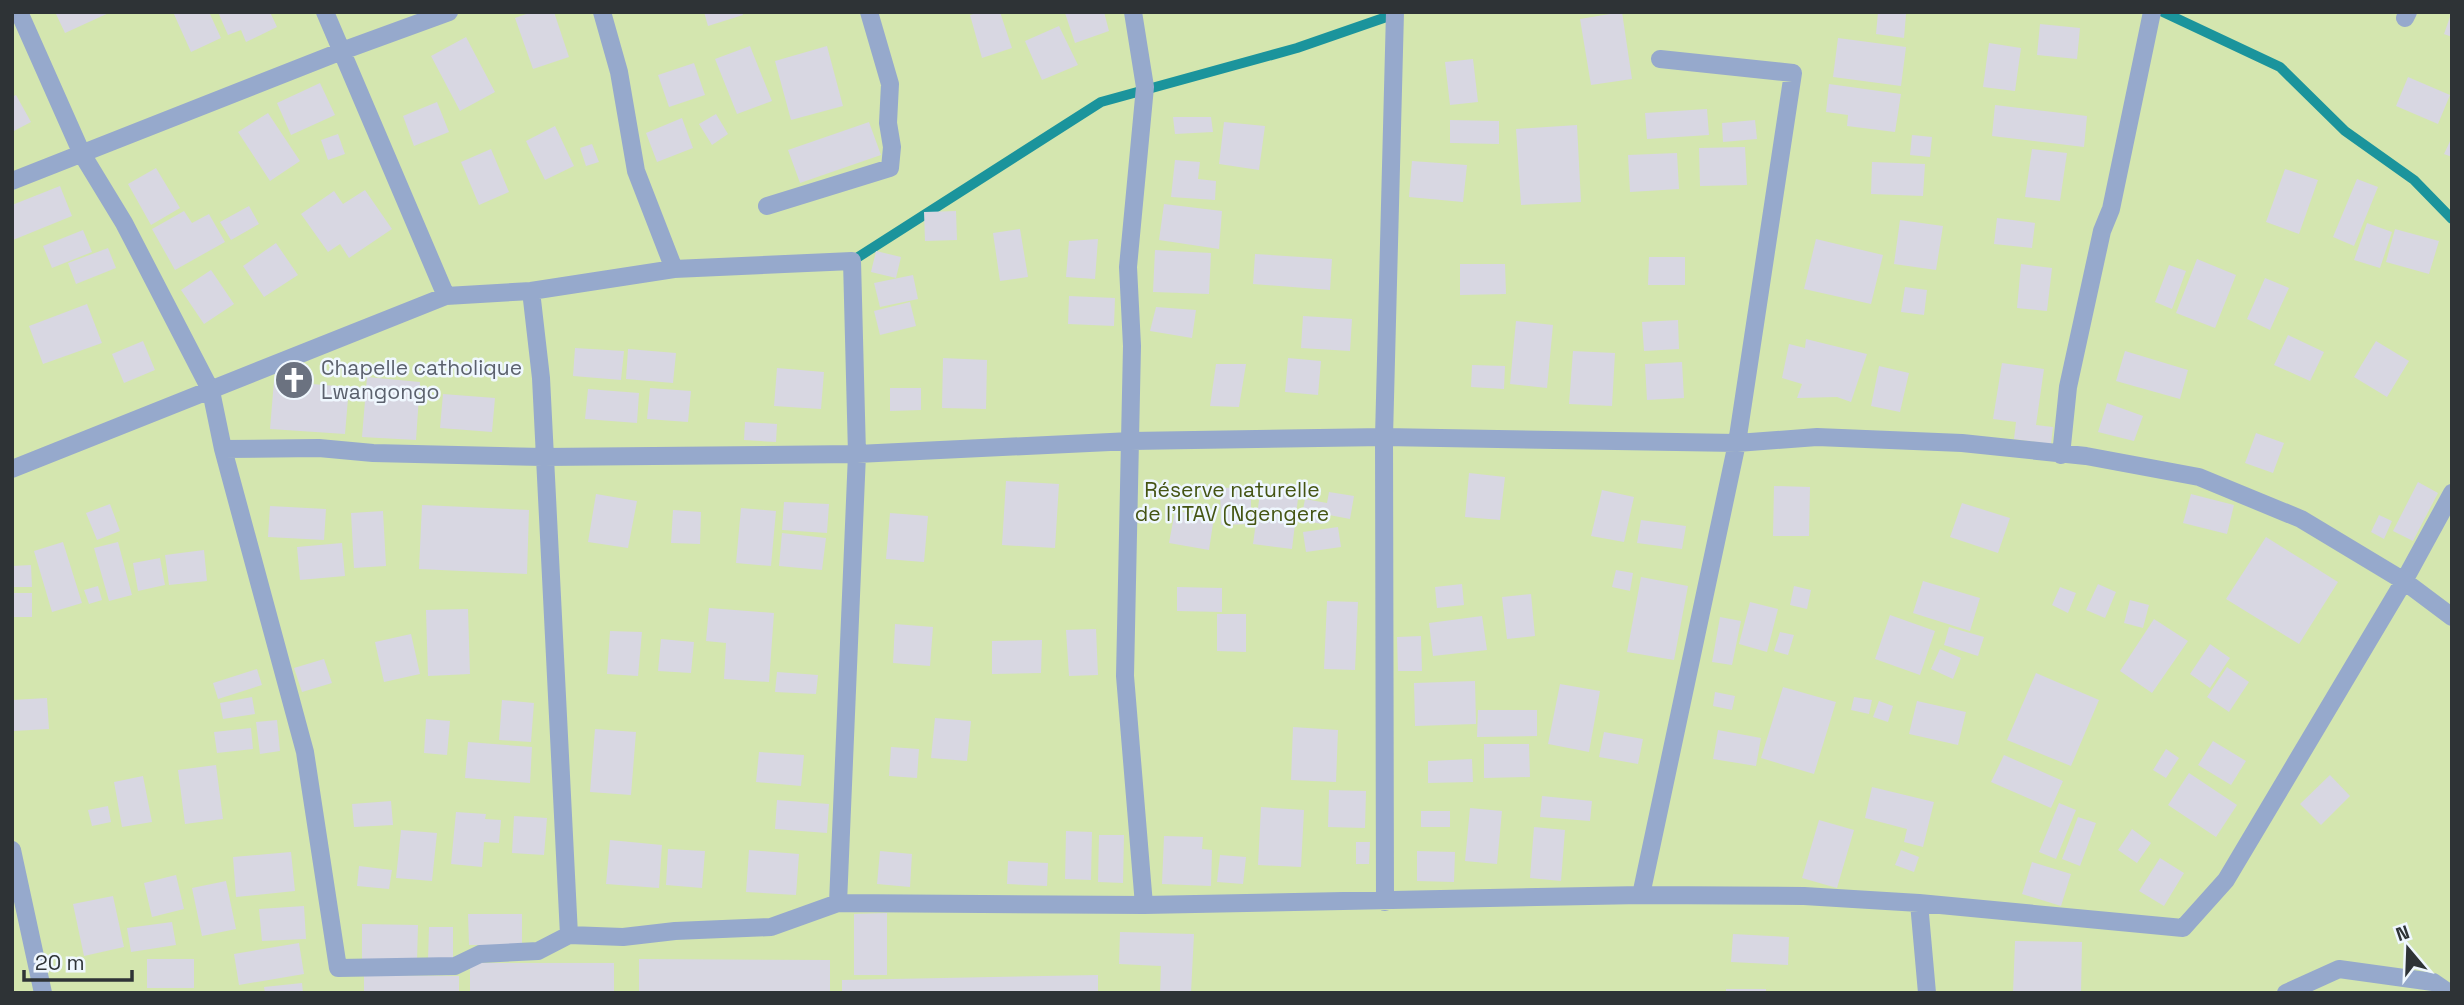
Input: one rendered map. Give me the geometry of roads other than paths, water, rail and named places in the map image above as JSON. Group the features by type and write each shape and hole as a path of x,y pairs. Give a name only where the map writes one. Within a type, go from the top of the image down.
{"street":[{"path":"19,12 82,155 124,223 211,391 223,449 304,752 338,968 456,966 480,954 538,951 569,935 623,937 675,931 771,927 838,903 1144,905 1641,895 1804,896 1919,903 2183,928 2226,880 2404,582 2452,493"},
{"path":"325,12 446,296"},
{"path":"12,181 342,51 449,12"},
{"path":"602,12 619,72 636,171 674,270"},
{"path":"767,206 890,168 890,84 869,12"},
{"path":"1133,12 1145,88 1128,267 1132,345 1125,676 1144,905"},
{"path":"1385,902 1384,437 1395,12"},
{"path":"2062,455 2068,387 2102,231 2111,209 2152,12"},
{"path":"1641,895 1737,443 1793,73 1660,59"},
{"path":"12,469 446,296 531,292 674,270 852,261 857,454 838,903"},
{"path":"531,292 541,378 569,935"},
{"path":"223,449 319,448 373,453 543,457 857,454 1131,441 1384,437 1737,443 1817,437 1962,443 2085,456 2199,477 2301,519 2404,582 2452,617"},
{"path":"12,850 43,993"},
{"path":"1919,903 1927,993"},
{"path":"2286,993 2339,969 2433,982 2449,993"}],"waterway":[{"path":"2163,12 2280,67 2345,131 2414,180 2452,219"},
{"path":"852,261 1101,102 1297,48 1398,13"}],"place":[{"name":"Chapelle catholique Lwangongo","path":"294,380"}],"park label":[{"name":"Réserve naturelle de l'ITAV (Ngengere","path":"1232,502"}]}
